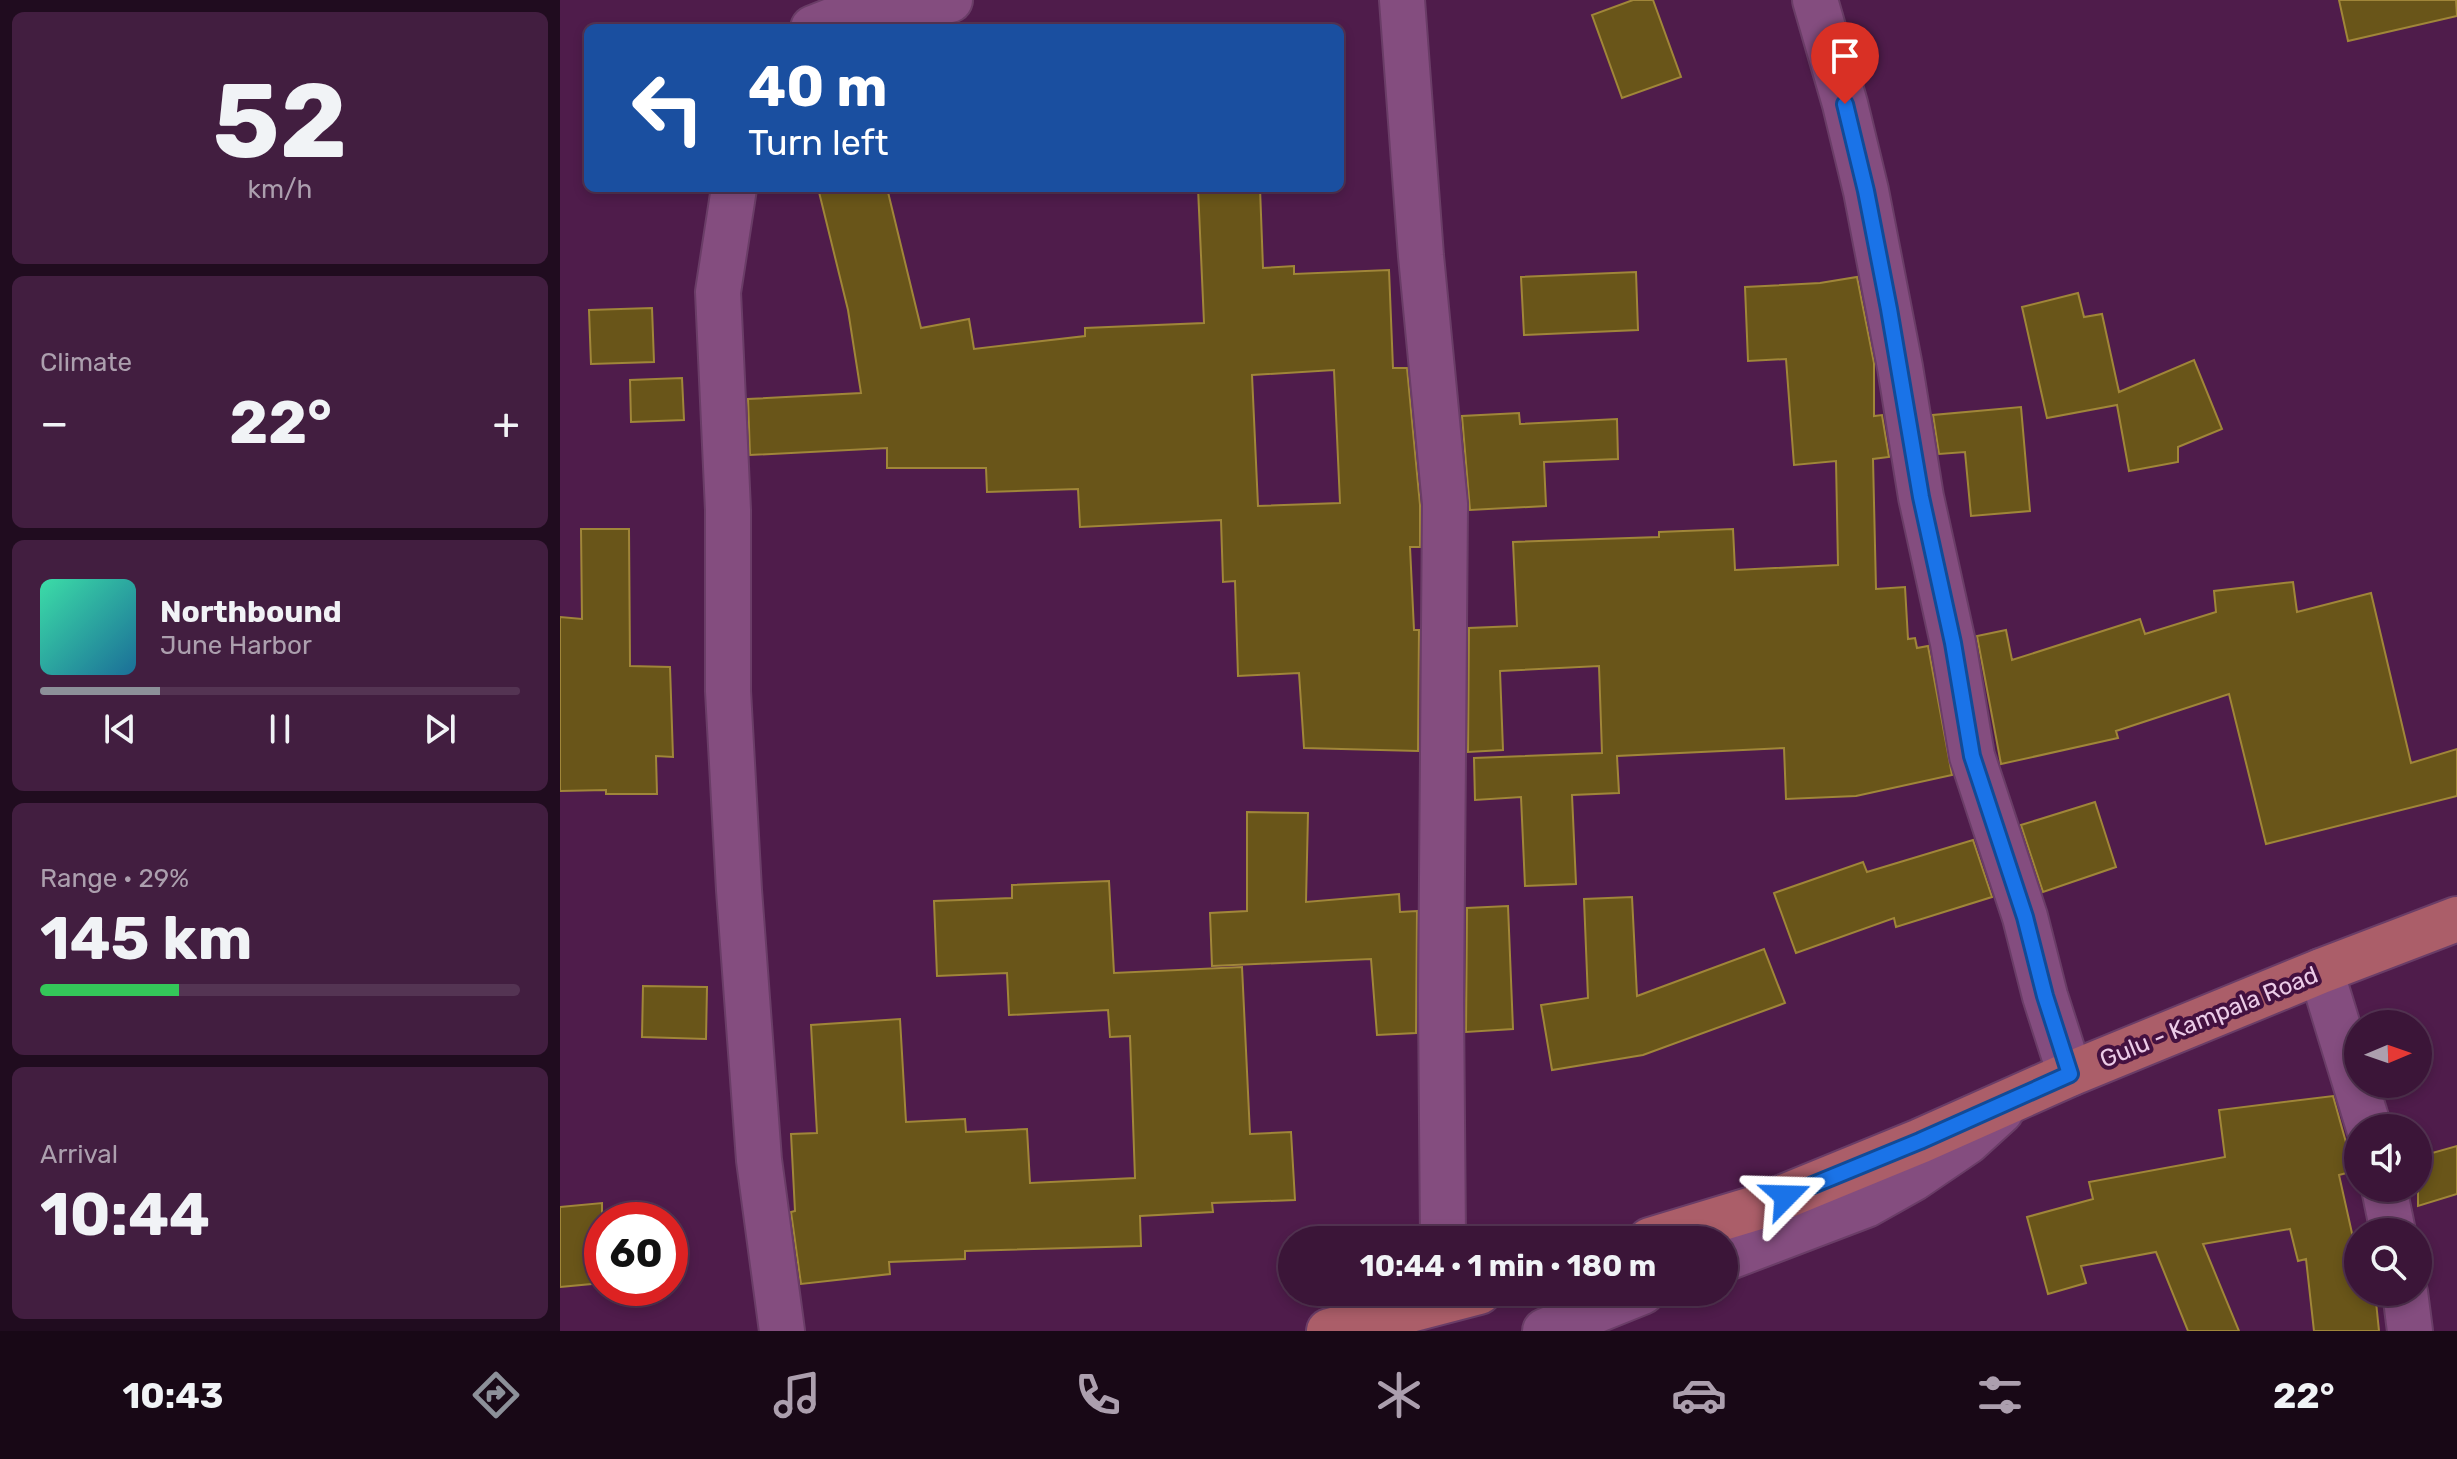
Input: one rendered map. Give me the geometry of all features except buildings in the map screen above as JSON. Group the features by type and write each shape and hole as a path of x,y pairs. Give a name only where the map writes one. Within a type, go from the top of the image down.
{"main road":[{"name":"Gulu - Kampala Road","path":"1696,1226 1759,1207 1920,1141 2070,1074 2457,919"},
{"path":"1329,1331 1419,1306"}],"street":[{"path":"823,24 836,19 950,0"},
{"path":"1402,0 1421,256 1445,504 1441,1001 1443,1226"},
{"path":"1815,0 1866,191 1972,756 2025,917 2045,996 2070,1074"},
{"path":"733,192 718,292 728,510 728,691 759,1160 782,1331"},
{"path":"2321,971 2365,1114"},
{"path":"1738,1253 1878,1198 1914,1178 1967,1142 2015,1098"},
{"path":"1545,1331 1607,1306"},
{"path":"2407,1306 2410,1331"}],"route":[{"path":"1786,1196 2070,1074 2045,996 2025,917 1972,756 1953,643 1921,497 1889,309 1845,104"}]}
